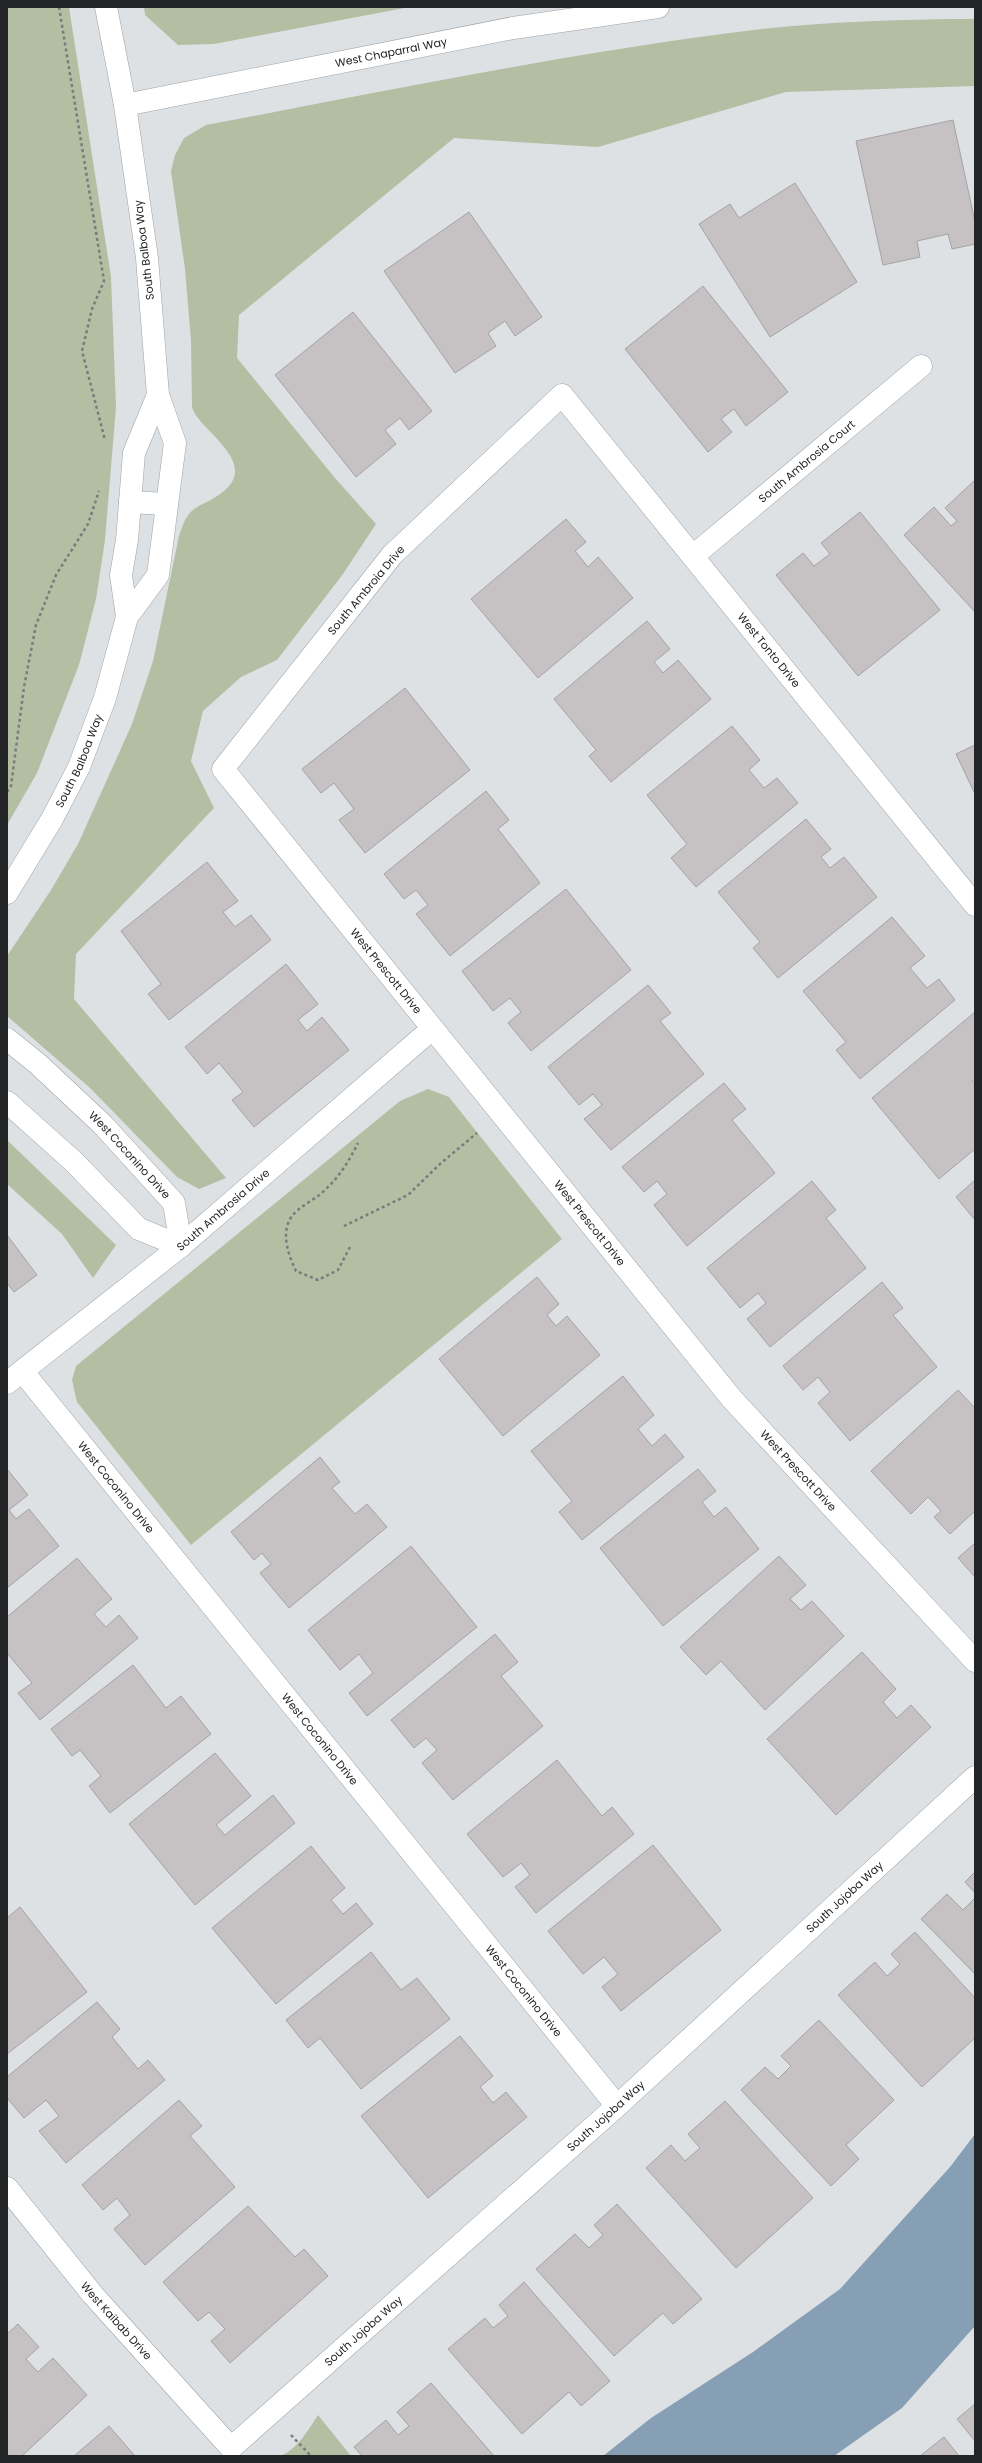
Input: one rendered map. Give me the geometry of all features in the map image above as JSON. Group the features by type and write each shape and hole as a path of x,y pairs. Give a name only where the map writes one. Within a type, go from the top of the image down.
{"street":[{"name":"South Balboa Way","path":"7,893 52,819 79,767 106,698 127,617 158,575 174,443 158,395 146,258 125,105 106,7"},
{"name":"West Chaparral Way","path":"125,105 513,28 658,7"},
{"name":"South Ambrosia Court","path":"693,556 921,366"},
{"name":"South Balboa Way","path":"127,617 121,575 130,502 134,453 158,395"},
{"name":"West Tonto Drive","path":"562,395 975,905"},
{"name":"South Ambroia Drive","path":"223,769 392,555 562,395"},
{"path":"130,502 167,504"},
{"name":"West Prescott Drive","path":"223,769 732,1399 975,1661"},
{"name":"South Ambrosia Drive","path":"15,1378 181,1246 432,1029"},
{"name":"West Coconino Drive","path":"7,1039 38,1064 104,1125 174,1203 181,1246"},
{"path":"7,1102 73,1161 139,1229 181,1246"},
{"name":"West Coconino Drive","path":"15,1378 617,2106"},
{"name":"South Jojoba Way","path":"231,2448 617,2106 975,1777"},
{"name":"West Kaibab Drive","path":"7,2188 93,2295 231,2448"}],"path":[{"path":"59,7 104,281 92,309 82,351 106,444"},
{"path":"7,792 11,786 24,687 36,625 56,575 88,524 100,485"},
{"path":"344,1226 408,1195 440,1163 500,1113"},
{"path":"350,1247 338,1270 318,1280 296,1271 288,1254 285,1231 296,1211 324,1191 345,1168 358,1143"}],"green space":[{"path":"7,7 69,7 111,277 116,407 105,540 96,599 79,665 37,773 7,825"},
{"path":"144,7 410,7 214,44 178,45 145,15"},
{"path":"975,19 975,86 786,92 598,147 454,138 239,315 237,358 335,478 376,524 343,574 277,660 241,677 203,711 191,761 214,808 76,954 74,999 226,1178 199,1189 177,1177 89,1087 7,1016 7,956 51,890 78,844 132,724 153,661 179,536 183,525 191,511 224,491 233,480 235,468 231,457 196,416 192,407 191,340 185,269 171,171 175,155 184,138 206,125 558,59 700,37 771,28 860,22"},
{"path":"428,1089 449,1097 562,1239 191,1545 77,1402 72,1380 76,1366 400,1101"},
{"path":"7,1140 116,1245 93,1278 62,1234 7,1184"},
{"path":"318,2415 351,2456 280,2456 297,2445"}],"water":[{"path":"975,2134 975,2326 902,2408 834,2456 603,2456 651,2418 753,2352 840,2289 950,2167"}],"building":[{"path":"953,120 975,222 975,244 952,249 948,234 917,241 920,257 883,265 856,141"},
{"path":"795,183 857,282 770,337 699,224 730,204 739,218"},
{"path":"469,212 542,317 515,336 505,321 488,333 496,346 455,373 384,271"},
{"path":"703,286 788,392 746,426 734,409 721,419 732,432 708,452 625,349"},
{"path":"353,312 432,411 409,430 400,418 385,430 396,444 356,477 275,375"},
{"path":"975,480 975,612 904,535 934,507 951,526 957,521 945,508"},
{"path":"860,512 940,610 858,676 776,575 803,553 814,566 830,554 821,543"},
{"path":"566,519 586,542 575,551 588,567 598,557 633,598 538,678 471,599"},
{"path":"647,621 670,649 654,662 663,673 678,660 711,699 611,782 589,756 596,750 554,699"},
{"path":"405,688 470,770 365,853 339,820 354,809 334,783 321,793 302,769"},
{"path":"732,726 760,760 749,770 764,788 777,778 798,803 696,887 671,858 687,844 647,795"},
{"path":"975,745 975,794 956,754"},
{"path":"486,791 509,820 498,829 540,883 450,956 416,914 428,905 416,890 404,899 384,874"},
{"path":"806,819 831,849 821,857 830,868 844,857 877,897 778,978 753,948 760,942 718,892"},
{"path":"207,862 238,901 223,912 235,927 251,915 271,940 169,1020 148,994 161,984 121,931"},
{"path":"566,889 631,970 531,1051 508,1023 521,1012 510,998 493,1011 462,971"},
{"path":"892,917 925,956 910,968 927,988 939,979 955,1000 860,1079 836,1050 846,1042 803,991"},
{"path":"286,964 318,1004 298,1020 307,1031 322,1017 349,1050 254,1127 232,1100 243,1092 219,1063 207,1074 185,1047"},
{"path":"648,985 671,1013 660,1021 704,1074 611,1150 584,1119 602,1105 593,1094 579,1105 548,1067"},
{"path":"975,1012 975,1079 972,1081 975,1084 975,1149 939,1179 872,1098"},
{"path":"724,1083 746,1109 732,1120 775,1173 687,1246 654,1205 667,1194 657,1181 644,1192 622,1167"},
{"path":"975,1180 975,1220 956,1197"},
{"path":"812,1181 836,1210 826,1218 866,1268 770,1347 747,1319 766,1303 758,1293 740,1308 707,1268"},
{"path":"7,1235 37,1275 14,1292 7,1283"},
{"path":"537,1277 559,1304 547,1315 556,1326 567,1316 600,1355 503,1436 439,1359"},
{"path":"882,1282 903,1308 893,1315 937,1367 850,1441 818,1403 830,1392 818,1377 803,1390 783,1366"},
{"path":"623,1376 654,1415 638,1429 652,1446 665,1434 684,1457 582,1540 559,1512 572,1501 531,1451"},
{"path":"958,1390 975,1408 975,1511 950,1534 934,1517 941,1511 928,1497 911,1514 871,1471"},
{"path":"320,1457 340,1482 332,1488 355,1514 367,1504 387,1527 289,1608 260,1573 271,1564 262,1553 254,1560 231,1532"},
{"path":"7,1469 28,1495 9,1510 16,1519 29,1509 59,1546 7,1588"},
{"path":"698,1469 716,1491 702,1502 714,1517 726,1507 759,1549 663,1626 600,1548"},
{"path":"975,1543 975,1577 958,1558"},
{"path":"411,1546 477,1627 367,1716 349,1693 373,1673 359,1654 340,1670 308,1630"},
{"path":"779,1556 806,1585 790,1599 801,1610 812,1601 844,1636 765,1710 721,1661 706,1675 680,1647"},
{"path":"77,1558 112,1599 94,1614 106,1627 119,1615 138,1638 40,1720 18,1693 32,1683 7,1653 7,1617"},
{"path":"495,1634 518,1662 501,1676 543,1726 453,1800 422,1763 437,1750 426,1738 414,1748 391,1720"},
{"path":"862,1652 896,1689 883,1702 897,1718 911,1705 931,1727 836,1815 767,1739"},
{"path":"133,1665 166,1708 181,1696 211,1734 110,1813 89,1786 101,1776 80,1750 72,1756 51,1729"},
{"path":"215,1753 251,1796 216,1825 225,1835 273,1795 295,1823 195,1905 129,1824"},
{"path":"557,1760 602,1816 612,1807 634,1834 536,1913 515,1887 530,1875 521,1863 503,1877 467,1834"},
{"path":"653,1845 721,1930 621,2011 602,1987 618,1974 604,1957 583,1974 548,1931"},
{"path":"311,1846 345,1888 331,1900 343,1914 356,1903 373,1924 276,2004 212,1928"},
{"path":"975,1872 975,1893 965,1882"},
{"path":"947,1894 963,1910 975,1898 975,1974 921,1919"},
{"path":"20,1907 87,1992 7,2054 7,1918"},
{"path":"915,1932 975,1998 975,2038 922,2087 838,1995 875,1962 887,1976 900,1964 891,1954"},
{"path":"371,1952 401,1990 417,1978 450,2019 361,2089 320,2038 308,2048 286,2020"},
{"path":"97,2002 120,2029 112,2037 138,2069 148,2060 165,2080 66,2163 39,2131 59,2116 46,2100 24,2118 7,2098 7,2077"},
{"path":"819,2020 894,2100 846,2145 859,2159 831,2186 741,2090 765,2067 778,2079 791,2066 781,2056"},
{"path":"460,2036 493,2076 480,2087 493,2103 506,2092 527,2117 428,2198 361,2116"},
{"path":"179,2100 202,2126 190,2136 235,2187 145,2265 114,2229 130,2215 117,2198 103,2210 82,2185"},
{"path":"725,2101 813,2198 736,2268 646,2168 671,2145 685,2161 700,2148 688,2134"},
{"path":"617,2204 702,2299 673,2324 663,2313 614,2356 536,2269 575,2234 589,2248 603,2235 594,2225"},
{"path":"248,2206 295,2257 304,2249 328,2276 230,2363 211,2341 225,2329 209,2312 198,2321 163,2282"},
{"path":"524,2282 610,2381 581,2406 569,2392 522,2434 448,2349 485,2318 493,2328 508,2316 499,2305"},
{"path":"18,2324 39,2347 26,2359 38,2372 53,2358 87,2395 22,2456 7,2456 7,2334"},
{"path":"431,2383 494,2456 362,2456 354,2447 386,2420 398,2435 409,2426 397,2412"},
{"path":"975,2404 975,2441 957,2419"},
{"path":"109,2426 135,2456 74,2456"},
{"path":"944,2437 959,2456 920,2456"}]}
